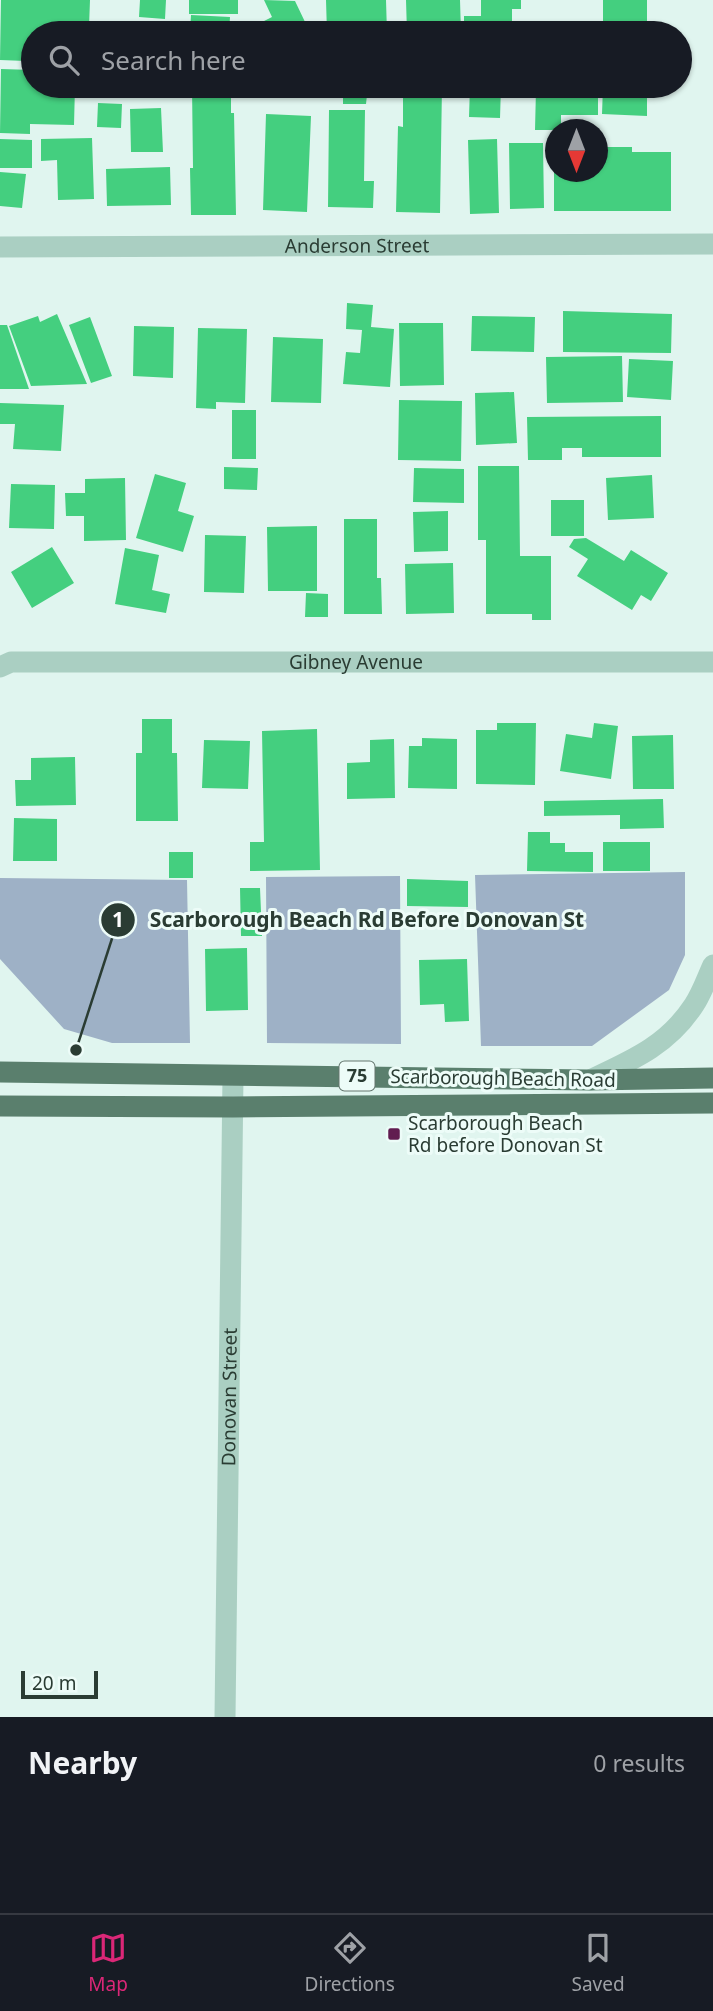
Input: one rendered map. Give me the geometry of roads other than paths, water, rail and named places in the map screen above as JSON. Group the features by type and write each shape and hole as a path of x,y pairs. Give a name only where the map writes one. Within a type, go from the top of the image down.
{"main road":[{"name":"Scarborough Beach Road","path":"0,1072 590,1080 713,1078"},
{"name":"Scarborough Beach Road","path":"0,1106 713,1103"}],"street":[{"name":"Anderson Street","path":"0,247 713,244"},
{"name":"Gibney Avenue","path":"0,667 11,662 713,662"},
{"path":"590,1080 657,1046 695,1004 713,965"},
{"name":"Donovan Street","path":"225,1717 233,1076"}],"place":[{"name":"Scarborough Beach Rd Before Donovan St","path":"76,1050"},
{"name":"Scarborough Beach Rd before Donovan St","path":"394,1134"}]}
